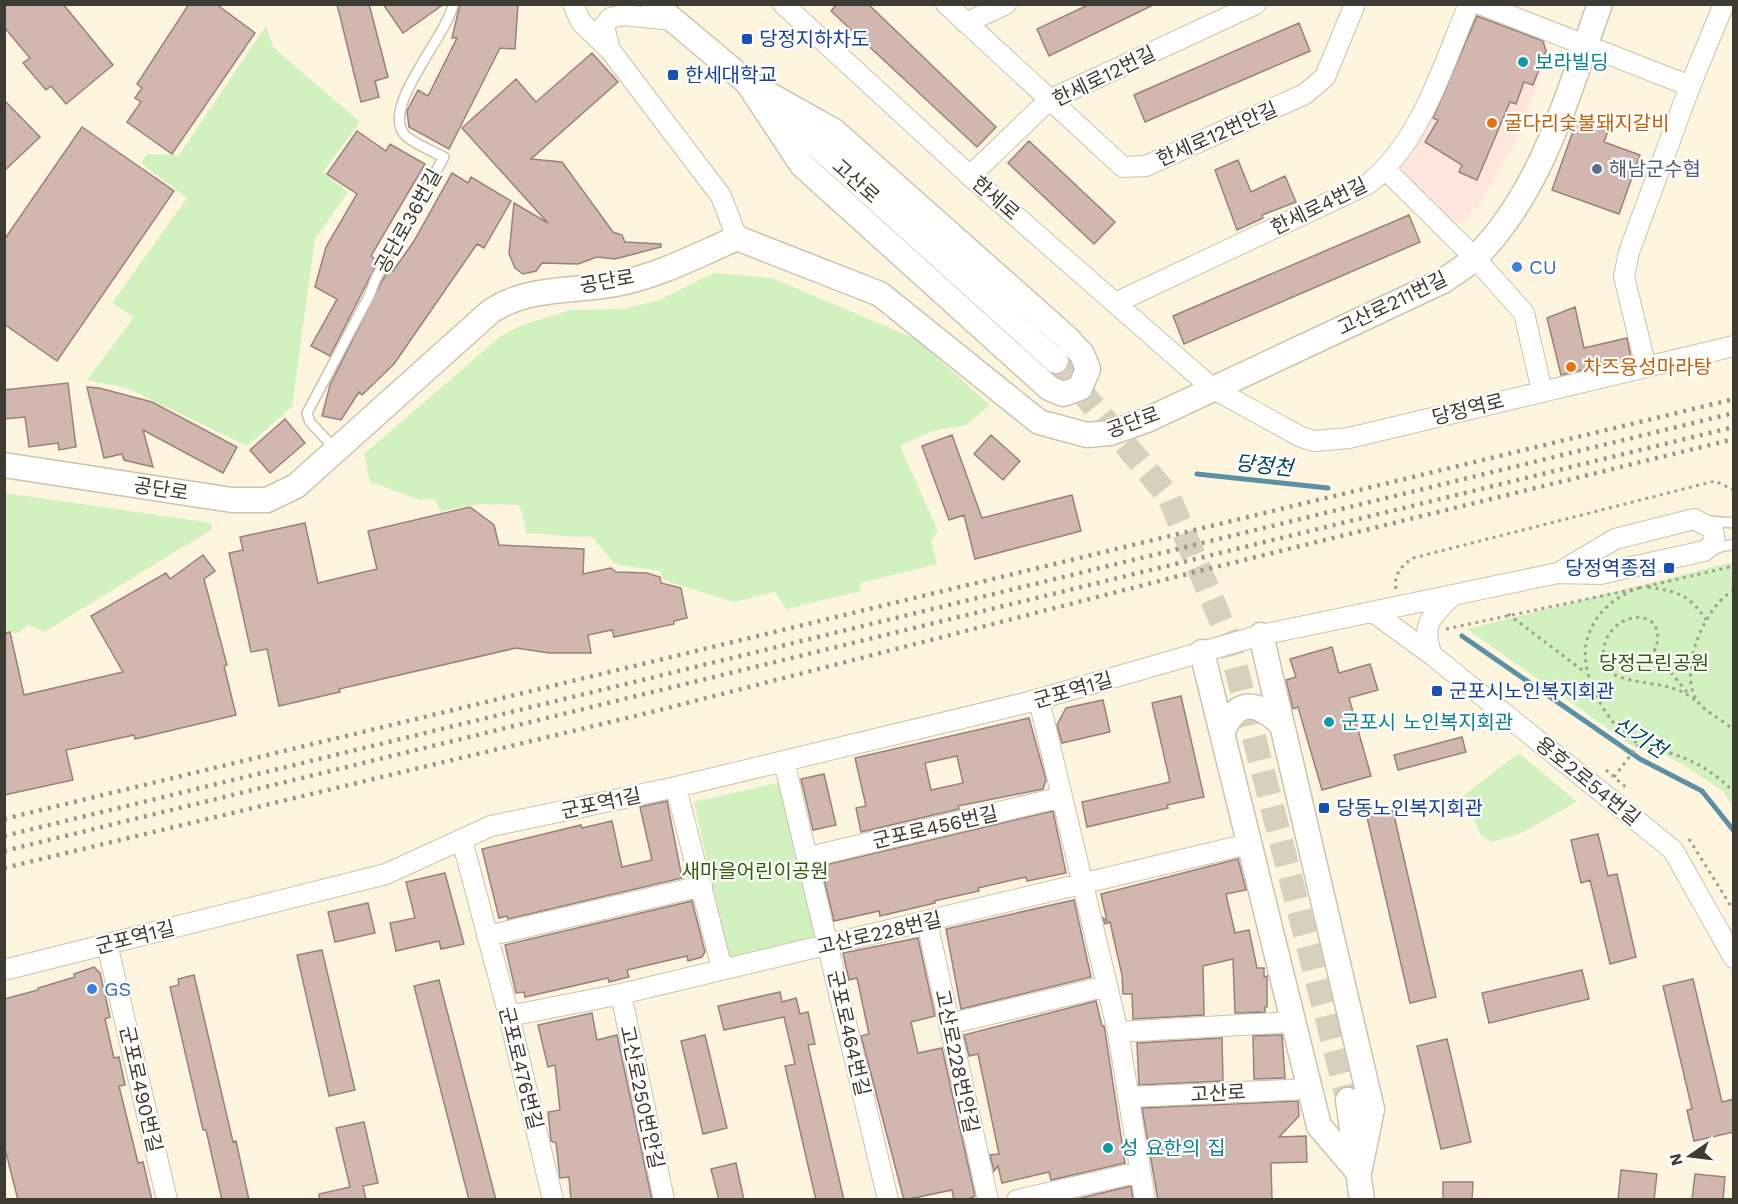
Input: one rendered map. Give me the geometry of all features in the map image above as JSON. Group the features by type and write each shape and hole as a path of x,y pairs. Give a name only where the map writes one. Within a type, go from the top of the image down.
{"street":[{"path":"573,4 581,22 610,50 721,196 737,238"},
{"name":"고산로","path":"654,4 747,82 1056,361"},
{"name":"한세로","path":"783,4 970,176 1212,388"},
{"name":"한세로12번안길","path":"946,4 1123,166 1146,166 1305,94 1324,77 1354,4"},
{"path":"966,23 1006,4"},
{"name":"한세로12번길","path":"970,176 1049,100 1256,4"},
{"name":"한세로4번길","path":"1115,303 1368,184 1386,170 1420,117 1469,4"},
{"path":"1480,4 1690,87"},
{"name":"고산로211번길","path":"1212,388 1443,281 1475,258 1512,212 1533,178 1556,128 1600,4"},
{"path":"1646,367 1624,277 1629,252 1690,87 1724,4"},
{"path":"610,50 604,26 610,18 624,15 672,20"},
{"path":"747,82 834,131 1066,337 1082,354 1088,369 1080,388 1063,394 1049,388 802,165 747,82"},
{"path":"1386,170 1475,258 1524,313 1542,391"},
{"name":"공단로","path":"4,465 232,500 267,500 296,486 491,311 508,300 532,293 616,284 671,266 737,238 880,294 1040,422 1061,430 1087,435 1110,433 1147,420 1212,388"},
{"name":"당정역로","path":"1212,388 1301,437 1329,441 1734,346"},
{"path":"1359,1173 1319,1126 1202,652 1261,635 1558,573 1600,574 1704,551 1715,543 1713,529 1694,519 1615,539 1558,573"},
{"path":"1432,655 1426,636 1430,616 1454,594"},
{"name":"용호2로54번길","path":"1373,612 1432,655 1673,850 1734,958"},
{"path":"1261,635 1372,1109 1359,1173"},
{"name":"군포역1길","path":"4,970 386,874 491,826 676,787 1039,700 1202,652"},
{"path":"1039,700 1118,1032 1145,1200"},
{"path":"1222,734 1234,712 1246,707 1255,706 1268,711 1282,725"},
{"name":"군포로464번길","path":"784,761 888,1200"},
{"path":"676,787 722,969"},
{"name":"군포로456번길","path":"808,858 1062,797"},
{"name":"군포로476번길","path":"462,840 509,1016 553,1200"},
{"name":"고산로228번길","path":"509,1016 621,994 1248,844"},
{"path":"486,936 702,886"},
{"name":"고산로228번안길","path":"927,922 988,1200"},
{"name":"군포로490번길","path":"107,944 167,1200"},
{"path":"949,1024 1107,986"},
{"name":"고산로250번안길","path":"621,994 664,1200"},
{"path":"1118,1032 1292,1022"},
{"name":"고산로","path":"1128,1097 1309,1089"},
{"path":"1348,1100 1362,1200"},
{"path":"1017,1200 1140,1172"}],"lane":[{"name":"공단로36번길","path":"336,450 310,422 307,413 369,296 376,278 444,157 406,136 398,123 400,105 447,23 453,4"},
{"path":"1694,519 1734,523"},
{"path":"1704,551 1734,544"}],"path":[{"path":"1400,605 1395,584 1401,566 1413,558 1715,481 1734,490"},
{"path":"1727,486 1734,484"},
{"path":"1443,633 1457,626 1508,614 1644,587 1734,566"},
{"path":"1644,587 1681,594 1694,602 1706,620"},
{"path":"1639,588 1619,596 1603,609 1595,622 1584,656 1588,674 1607,712 1639,744 1689,759 1707,768 1734,792"},
{"path":"1698,703 1690,680 1695,651 1706,620 1734,590"},
{"path":"1508,614 1588,674"},
{"path":"1687,692 1672,686 1615,676 1605,669 1601,656 1603,645 1612,629 1630,616 1642,615 1650,619 1656,628 1658,642 1654,652 1698,703 1734,730"},
{"path":"1614,777 1639,744"},
{"path":"1605,770 1631,791"},
{"path":"1683,835 1692,842 1734,911"}],"shaded area":[{"path":"1481,9 1542,34 1549,52 1517,137 1482,201 1463,223 1450,222 1403,176 1400,165 1471,13"}],"green space":[{"path":"266,26 274,48 360,122 323,172 348,192 315,239 292,407 247,446 127,388 87,380 134,317 112,303 187,198 141,163 147,154 179,155"},
{"path":"714,273 772,278 916,339 990,405 967,425 932,431 900,446 938,531 931,541 937,564 860,583 861,591 786,609 775,592 734,602 663,580 660,571 615,564 591,536 527,534 519,505 481,504 440,511 435,499 420,500 370,482 364,454 501,336 522,325 570,310 621,309 657,301"},
{"path":"5,493 212,523 211,530 44,632 28,625 16,634 5,630"},
{"name":"당정근린공원","path":"1733,562 1733,807 1723,791 1664,754 1631,745 1467,629"},
{"path":"1519,753 1577,802 1521,833 1492,842 1481,836 1464,795"},
{"name":"새마을어린이공원","path":"780,782 816,940 729,959 694,802"}],"building":[{"path":"4,4 63,4 113,65 66,104 51,86 46,90 23,63 30,58 4,27"},
{"path":"189,4 216,4 255,33 172,154 127,122 141,102 135,98 142,88 137,84"},
{"path":"337,4 369,4 388,77 375,81 379,97 361,102"},
{"path":"383,4 444,4 403,33"},
{"path":"460,4 518,4 515,49 500,48 449,149 409,127 407,111 418,90 428,96 457,38 452,38"},
{"path":"837,4 868,4 996,127 977,147 831,11"},
{"path":"1090,4 1155,4 1049,56 1037,29"},
{"path":"1477,16 1543,41 1546,51 1533,85 1524,82 1516,104 1510,102 1477,180 1459,172 1462,165 1425,142 1438,120 1433,118"},
{"path":"1299,23 1310,51 1145,122 1134,95"},
{"path":"592,53 618,82 531,159 562,162 613,232 622,235 625,242 661,244 661,247 615,259 597,257 578,264 542,263 536,271 523,274 515,268 509,254 514,203 548,223 462,128 516,79 536,102"},
{"path":"4,100 40,137 4,171"},
{"path":"1577,120 1608,131 1604,142 1640,155 1619,214 1552,190"},
{"path":"82,127 174,191 57,361 4,324 4,240"},
{"path":"357,131 386,151 390,144 425,164 371,256 378,261 330,356 311,346 337,299 315,287 326,247 357,194 327,174"},
{"path":"1029,141 1115,222 1094,244 1008,163"},
{"path":"1238,160 1251,192 1285,176 1296,202 1262,215 1263,218 1237,230 1215,170"},
{"path":"452,173 468,183 471,177 511,201 484,248 477,244 394,364 362,395 359,392 341,420 322,416 330,385 382,281 389,269 393,271 414,241"},
{"path":"1409,215 1420,242 1184,344 1173,316"},
{"path":"1575,307 1584,348 1627,338 1631,358 1561,375 1547,318"},
{"path":"68,383 76,447 59,450 58,443 29,447 25,417 4,419 4,390"},
{"path":"87,387 152,402 237,447 223,473 143,430 153,467 124,460 122,454 104,458"},
{"path":"285,419 305,443 270,473 250,450"},
{"path":"952,435 982,518 1072,495 1081,531 975,559 964,515 949,520 922,446"},
{"path":"991,435 1020,461 1003,480 974,454"},
{"path":"470,507 494,525 499,545 584,549 583,574 611,568 616,572 647,573 660,577 661,583 681,588 687,618 674,621 674,624 614,637 612,630 588,635 591,653 549,653 516,648 339,689 340,692 279,706 267,649 251,652 229,553 243,550 240,537 305,523 318,583 377,569 368,531"},
{"path":"203,555 215,571 204,579 227,665 224,666 236,715 135,739 134,735 66,750 73,780 4,795 4,633 10,632 24,695 123,672 91,616 166,573 170,579"},
{"name":"군포시 노인복지회관","path":"1332,647 1339,673 1370,664 1378,690 1349,698 1371,776 1322,790 1298,707 1293,709 1286,680 1296,677 1290,659"},
{"path":"1181,696 1204,797 1087,827 1082,802 1170,782 1152,703"},
{"path":"1103,700 1110,732 1062,743 1057,725 1066,708"},
{"path":"1029,718 1046,780 1043,789 958,806 959,809 861,832 856,808 866,806 855,758","holes":["957,756 963,783 931,790 925,763"]},
{"path":"1462,737 1466,752 1398,770 1394,755"},
{"path":"824,774 836,825 813,830 801,779"},
{"path":"667,801 682,878 508,919 507,916 499,918 482,849 581,825 582,828 612,821 622,867 652,860 640,807"},
{"path":"1053,811 1066,873 1027,881 1026,877 978,888 979,891 880,916 879,911 834,921 821,866"},
{"path":"1393,811 1436,997 1410,1003 1367,817"},
{"path":"1598,834 1608,876 1617,874 1636,957 1610,964 1590,880 1581,883 1571,840"},
{"path":"1238,859 1246,890 1226,894 1235,933 1249,930 1257,968 1264,968 1264,977 1267,976 1265,1012 1235,1013 1233,959 1203,966 1204,1015 1133,1019 1132,994 1123,994 1122,975 1110,922 1105,924 1103,918 1107,921 1101,894"},
{"path":"445,873 464,944 441,949 439,941 396,951 390,923 415,918 406,882"},
{"path":"1074,900 1091,977 961,1009 946,929"},
{"path":"692,901 705,952 702,957 688,961 687,956 627,970 629,977 609,982 608,978 525,997 524,992 516,993 505,945"},
{"path":"368,903 375,933 335,942 328,912"},
{"path":"918,938 935,1016 911,1022 918,1053 942,1048 975,1196 966,1200 954,1200 952,1190 904,1200 861,1036 869,1034 857,978 849,980 843,953"},
{"path":"322,950 355,1090 329,1096 297,955"},
{"path":"94,967 100,973 110,1017 105,1019 114,1058 119,1057 125,1085 119,1086 138,1163 143,1162 152,1200 18,1200 4,1145 4,999 75,977 74,974"},
{"path":"1582,970 1589,999 1489,1023 1482,993"},
{"path":"194,975 249,1200 222,1200 206,1130 203,1130 170,987 179,985 178,979"},
{"path":"1693,979 1722,1102 1734,1099 1734,1132 1694,1141 1687,1110 1692,1109 1663,986"},
{"path":"439,980 496,1200 469,1200 414,986"},
{"path":"780,992 782,1002 796,998 800,1014 808,1012 815,1044 808,1045 844,1200 816,1200 785,1066 795,1064 784,1017 724,1030 718,1006"},
{"path":"1096,1001 1105,1031 1125,1163 1051,1180 1049,1172 1002,1183 998,1166 994,1171 990,1155 999,1154 978,1054 969,1056 964,1035"},
{"path":"592,1013 597,1040 617,1035 652,1200 571,1200 569,1177 560,1178 556,1143 551,1141 548,1112 560,1110 555,1065 548,1067 538,1025"},
{"path":"705,1035 727,1128 703,1134 681,1041"},
{"path":"1282,1035 1285,1078 1254,1079 1253,1036"},
{"path":"1222,1038 1223,1081 1139,1085 1137,1043"},
{"path":"1447,1039 1471,1142 1441,1149 1417,1046"},
{"path":"1298,1101 1299,1116 1279,1137 1306,1136 1307,1162 1271,1163 1272,1200 1158,1200 1142,1108"},
{"path":"364,1122 378,1183 363,1186 366,1200 319,1200 319,1194 350,1187 336,1128"},
{"path":"736,1163 744,1200 719,1200 711,1169"},
{"path":"1621,1170 1657,1174 1654,1200 1618,1200"},
{"path":"1695,1174 1725,1177 1723,1200 1692,1200"},
{"path":"1443,1182 1473,1182 1472,1200 1443,1200"},
{"path":"1131,1186 1133,1200 1073,1200"}],"waterway":[{"name":"당정천","path":"1197,474 1328,488"},
{"name":"신기천","path":"1462,636 1640,759 1702,791 1734,831"}],"tunnel":[{"path":"1056,361 1169,497 1228,637 1348,1100"}],"railway":[{"path":"4,819 1734,399"},
{"path":"4,836 1734,413"},
{"path":"4,851 1734,427"},
{"path":"4,868 660,710 1171,578 1734,439"}],"place":[{"name":"당정지하차도","path":"747,39"},
{"name":"보라빌딩","path":"1523,62"},
{"name":"한세대학교","path":"673,75"},
{"name":"굴다리숯불돼지갈비","path":"1492,123"},
{"name":"해남군수협","path":"1597,169"},
{"name":"CU","path":"1517,267"},
{"name":"차즈융성마라탕","path":"1571,367"},
{"name":"당정역종점","path":"1669,568"},
{"name":"군포시노인복지회관","path":"1437,691"},
{"name":"군포시 노인복지회관","path":"1329,722"},
{"name":"당동노인복지회관","path":"1324,808"},
{"name":"GS","path":"92,989"},
{"name":"성 요한의 집","path":"1108,1148"}]}
